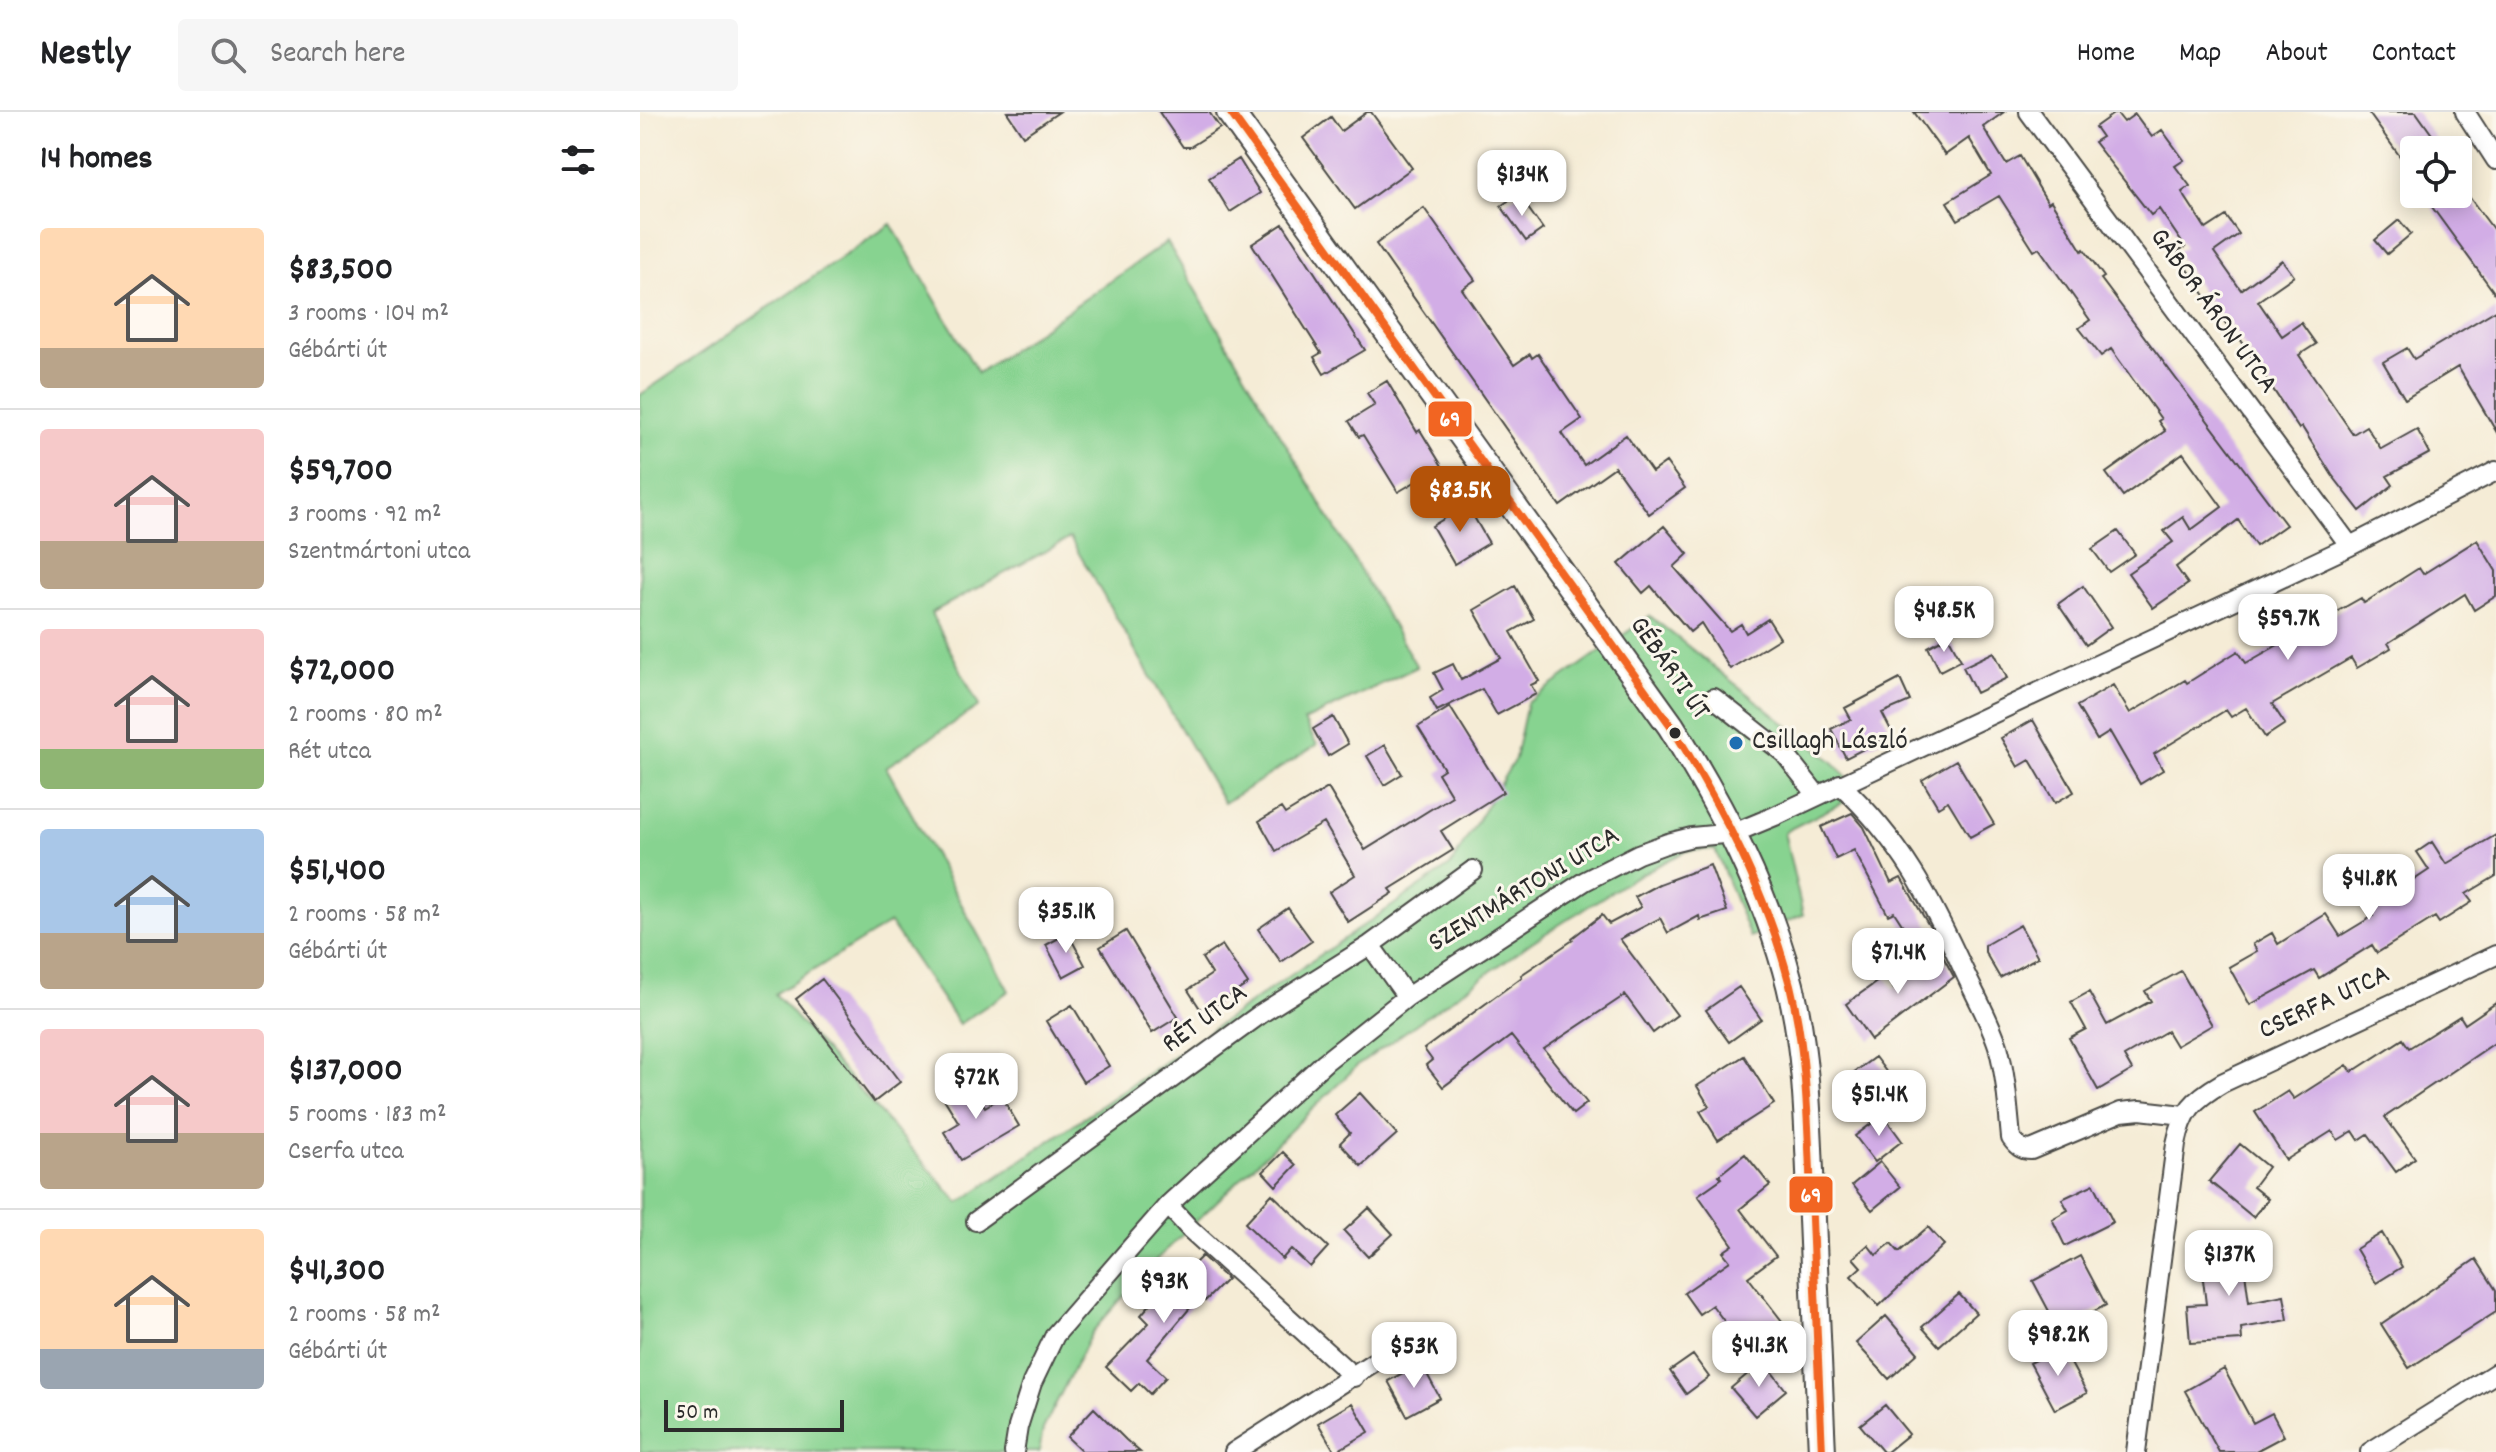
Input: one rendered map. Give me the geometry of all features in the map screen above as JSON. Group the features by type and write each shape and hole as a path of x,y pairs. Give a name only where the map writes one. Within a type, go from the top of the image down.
{"main road":[{"name":"GÉBÁRTI ÚT","path":"1230,112 1671,726 1734,833 1773,929 1790,985 1800,1039 1809,1141 1822,1452"}],"street":[{"name":"GÁBOR ÁRON UTCA","path":"2029,112 2350,546"},
{"path":"2465,112 2496,160"},
{"name":"SZENTMÁRTONI UTCA","path":"1014,1452 1018,1427 1032,1383 1055,1335 1168,1205 1325,1062 1407,997 1611,867 1668,843 1734,833 2350,546 2496,471"},
{"name":"GÉBÁRTI ÚT","path":"1714,698 1784,753 1817,795"},
{"path":"1840,784 1881,825 1903,854 1949,936 1998,1049 2005,1080 2011,1138 2016,1145 2023,1150 2031,1150 2121,1112 2140,1110 2184,1115 2176,1144 2136,1452"},
{"name":"RÉT UTCA","path":"976,1221 1262,1013 1370,945 1473,870"},
{"path":"1370,945 1407,997"},
{"name":"CSERFA UTCA","path":"2184,1115 2196,1100 2222,1083 2496,955"},
{"path":"1168,1205 1190,1229 1354,1377"},
{"path":"1234,1452 1374,1362"},
{"path":"2370,1452 2496,1373"}],"green space":[{"path":"891,224 978,373 1167,242 1417,667 1304,721 1317,745 1224,803 1070,538 931,613 979,706 886,767 1009,991 959,1024 890,923 775,994 959,1203 1450,866 1515,759 1527,703 1650,616 1833,762 1862,793 1784,832 1803,915 1750,937 1715,849 1686,851 1633,878 1532,942 1357,1066 1152,1264 1092,1332 1043,1429 1039,1452 640,1452 640,395"}],"building":[{"path":"1007,112 1059,112 1023,136"},
{"path":"1159,112 1209,112 1220,128 1190,147 1183,147"},
{"path":"1371,112 1412,168 1355,209 1303,138 1331,117 1341,131"},
{"path":"1914,112 2004,112 1983,127 2006,164 2020,156 2048,203 2051,201 2082,251 2084,249 2104,277 2101,279 2286,525 2256,546 2238,520 2176,567 2188,584 2153,608 2128,573 2173,542 2164,531 2183,517 2191,530 2222,507 2183,453 2123,496 2106,473 2165,431 2158,421 2161,419 2111,349 2101,356 2079,328 2090,320 2039,248 2034,251 1999,196 1958,220 1947,202 1991,175 1969,138 1945,155"},
{"path":"2116,112 2124,122 2135,114 2152,137 2162,130 2184,160 2175,166 2190,186 2182,192 2206,229 2226,216 2239,234 2214,252 2241,290 2282,260 2294,276 2258,301 2282,336 2301,323 2316,344 2299,355 2353,434 2366,426 2381,449 2417,429 2430,453 2387,476 2393,485 2360,511 2332,475 2302,427 2299,429 2229,322 2226,324 2201,290 2177,252 2185,247 2159,209 2151,215 2094,142 2102,137 2095,127"},
{"path":"2368,112 2416,112 2433,136 2400,136 2400,157"},
{"path":"1239,159 1260,193 1230,212 1209,178"},
{"path":"1518,194 1543,229 1526,241 1501,206"},
{"path":"2472,201 2496,233 2496,295 2433,208 2472,208"},
{"path":"1424,208 1475,280 1462,289 1514,365 1530,354 1532,358 1538,354 1582,419 1562,433 1584,465 1626,435 1652,472 1666,462 1685,488 1649,514 1615,467 1560,506 1376,244"},
{"path":"2399,220 2411,234 2387,254 2375,240"},
{"path":"1283,224 1365,350 1324,374 1314,357 1321,353 1252,244"},
{"path":"2496,310 2496,431 2458,367 2405,399 2383,362 2407,348 2414,359"},
{"path":"1387,381 1417,432 1420,430 1442,466 1398,492 1363,435 1359,437 1349,421 1375,405 1367,393"},
{"path":"1467,505 1489,543 1454,564 1432,526"},
{"path":"1664,526 1688,554 1674,567 1730,631 1741,624 1746,633 1768,619 1780,638 1730,669 1701,623 1690,632 1651,586 1643,593 1619,564"},
{"path":"2118,531 2135,554 2109,572 2092,549"},
{"path":"2477,540 2496,571 2496,596 2474,610 2465,594 2388,643 2391,648 2357,668 2351,658 2272,704 2285,724 2265,737 2246,708 2231,717 2226,710 2154,754 2163,770 2140,784 2110,732 2097,740 2077,706 2113,685 2130,713 2238,651 2246,663 2361,598 2364,603 2419,568 2423,574"},
{"path":"1515,586 1534,619 1511,632 1539,681 1531,685 1536,694 1497,715 1482,689 1437,711 1430,698 1443,690 1434,673 1453,664 1461,680 1501,658 1474,610"},
{"path":"2083,586 2111,627 2086,645 2058,604"},
{"path":"1948,636 1961,660 1940,671 1928,647"},
{"path":"1994,652 2007,678 1976,693 1963,667"},
{"path":"1900,679 1910,701 1882,713 1893,734 1846,758 1831,729 1851,719 1845,708"},
{"path":"1450,707 1503,792 1441,831 1453,850 1390,889 1393,893 1348,922 1329,892 1355,875 1324,823 1276,851 1259,821 1281,808 1285,814 1328,788 1365,850 1452,796 1438,773 1444,769 1418,727"},
{"path":"1333,717 1348,744 1328,756 1313,729"},
{"path":"2033,720 2074,792 2055,803 2030,760 2018,767 2001,738"},
{"path":"1385,745 1402,774 1384,785 1367,756"},
{"path":"1956,760 1994,824 1970,837 1948,801 1938,807 1922,780"},
{"path":"1852,813 1864,827 1891,883 1901,878 1932,931 1914,943 1894,912 1888,915 1854,850 1836,859 1821,827"},
{"path":"2496,835 2496,876 2466,894 2472,902 2439,923 2435,917 2377,953 2372,945 2319,978 2314,970 2250,1005 2229,967 2257,951 2253,944 2272,933 2278,944 2326,914 2340,936 2373,916 2360,895 2388,879 2396,892 2429,870 2417,852 2432,842 2446,864"},
{"path":"1710,865 1727,911 1700,920 1699,916 1668,933 1660,918 1620,939 1677,1015 1653,1033 1625,995 1544,1049 1587,1103 1573,1114 1511,1036 1443,1087 1426,1065 1432,1060 1424,1049 1521,975 1573,940 1602,915 1609,924 1641,907 1635,897 1659,884"},
{"path":"1288,908 1312,941 1281,962 1258,929"},
{"path":"2020,925 2038,957 2000,978 1985,952 1985,945"},
{"path":"1126,931 1178,1017 1152,1033 1100,947"},
{"path":"1068,933 1085,965 1063,977 1046,945"},
{"path":"1222,945 1248,984 1203,1013 1188,990 1212,974 1202,958"},
{"path":"1940,951 1954,977 1871,1040 1846,1004 1885,976 1894,989"},
{"path":"2181,971 2212,1025 2176,1046 2167,1031 2124,1056 2132,1070 2098,1090 2069,1038 2086,1029 2071,1002 2089,992 2107,1025 2151,1001 2145,991"},
{"path":"822,979 900,1082 874,1102 796,999"},
{"path":"1739,987 1761,1019 1729,1042 1706,1010"},
{"path":"2496,1003 2496,1042 2385,1117 2415,1158 2396,1172 2368,1134 2359,1140 2353,1131 2338,1140 2332,1131 2286,1160 2255,1112 2288,1091 2294,1099 2347,1065 2352,1072 2403,1039 2409,1048 2460,1016 2465,1024"},
{"path":"1072,1005 1109,1066 1083,1082 1046,1021"},
{"path":"1744,1056 1774,1104 1718,1140 1700,1111 1709,1106 1697,1086"},
{"path":"1875,1057 1897,1086 1866,1108 1845,1079"},
{"path":"970,1081 985,1107 1002,1097 1019,1126 961,1160 944,1132 959,1123 943,1097"},
{"path":"1360,1093 1397,1134 1361,1166 1340,1143 1350,1133 1335,1115"},
{"path":"1883,1115 1902,1141 1875,1162 1855,1136"},
{"path":"2240,1144 2268,1167 2253,1187 2268,1199 2253,1217 2209,1181"},
{"path":"1283,1152 1296,1165 1276,1186 1263,1172"},
{"path":"1745,1154 1770,1185 1740,1209 1776,1256 1748,1277 1782,1321 1745,1349 1712,1305 1699,1314 1684,1293 1730,1261 1723,1252 1733,1245 1698,1195 1722,1178 1719,1175"},
{"path":"1880,1162 1900,1187 1872,1210 1852,1185"},
{"path":"2094,1184 2113,1222 2065,1246 2052,1219 2068,1210 2062,1199"},
{"path":"1272,1194 1328,1247 1310,1267 1291,1249 1282,1259 1245,1223"},
{"path":"1369,1208 1393,1234 1368,1257 1344,1231"},
{"path":"1928,1227 1944,1245 1879,1306 1851,1276 1861,1267 1853,1258 1868,1245 1876,1255 1891,1243 1899,1252"},
{"path":"2382,1233 2402,1267 2376,1283 2356,1249"},
{"path":"2240,1235 2249,1302 2284,1295 2288,1320 2241,1328 2242,1340 2190,1343 2187,1305 2206,1304 2200,1255 2213,1254 2211,1239"},
{"path":"1202,1256 1227,1279 1205,1301 1200,1296 1147,1359 1166,1377 1150,1394 1139,1383 1131,1391 1106,1367 1149,1323 1141,1315 1165,1287 1168,1290"},
{"path":"2080,1256 2106,1305 2059,1330 2033,1281"},
{"path":"2476,1259 2496,1290 2496,1312 2409,1368 2381,1324"},
{"path":"1959,1294 1976,1313 1939,1346 1922,1327"},
{"path":"1886,1316 1918,1353 1889,1379 1856,1343"},
{"path":"2062,1347 2087,1393 2055,1410 2030,1363"},
{"path":"1693,1355 1709,1377 1686,1394 1670,1371"},
{"path":"1763,1361 1786,1390 1755,1416 1731,1388"},
{"path":"1421,1363 1440,1398 1407,1416 1388,1381"},
{"path":"2224,1369 2253,1423 2272,1413 2284,1436 2254,1452 2219,1452 2185,1391"},
{"path":"1352,1403 1369,1432 1335,1452 1318,1423"},
{"path":"1885,1405 1909,1434 1883,1452 1860,1425"},
{"path":"1094,1408 1140,1452 1083,1452 1067,1437"}],"transit line":[{"name":"69","path":"1230,112 1671,726 1741,851 1780,950 1796,1011 1809,1143 1822,1452"}],"place":[{"name":"Csillagh László","path":"1736,743"}]}
